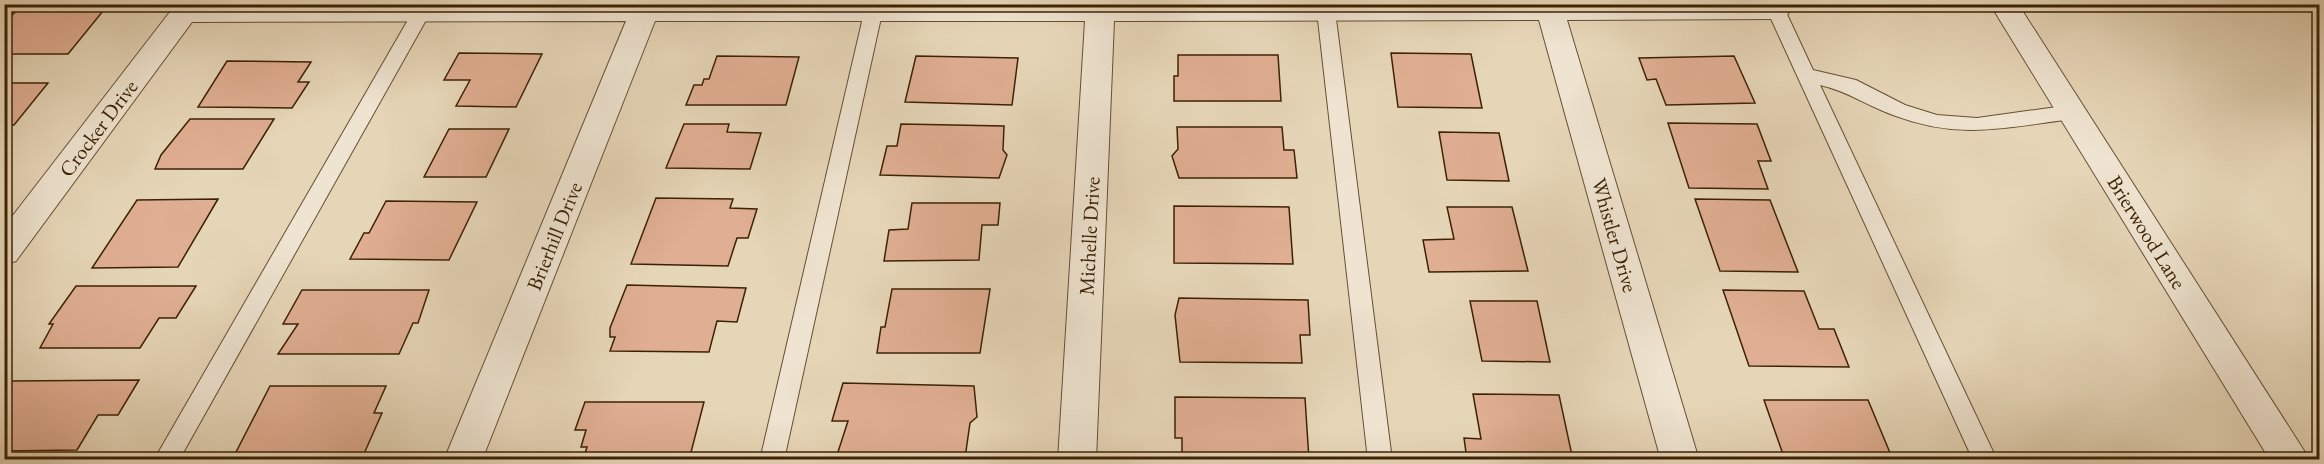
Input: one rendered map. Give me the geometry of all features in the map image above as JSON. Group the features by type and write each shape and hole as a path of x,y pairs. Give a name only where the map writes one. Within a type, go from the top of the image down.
{"street":[{"name":"Brierwood Lane","path":"2004,4 2291,459"},
{"path":"188,9 421,13 1776,10"},
{"name":"Crocker Drive","path":"4,252 188,9"},
{"name":"Whistler Drive","path":"1550,10 1680,459"},
{"name":"Brierhill Drive","path":"463,459 644,13"},
{"name":"Michelle Drive","path":"1077,459 1100,13"}],"lane":[{"path":"1776,10 1985,459"},
{"path":"1326,11 1380,459"},
{"path":"166,459 421,13"},
{"path":"772,459 873,13"},
{"path":"1806,75 1849,85 1898,110 1937,122 1977,125 2072,112"}],"building":[{"path":"16,11 103,11 68,54 4,54 4,24"},
{"path":"459,53 542,54 516,107 456,106 470,80 444,80"},
{"path":"1391,53 1471,54 1482,108 1398,107"},
{"path":"1178,55 1278,55 1281,101 1174,101 1174,76 1178,76"},
{"path":"717,56 799,57 786,105 686,105 694,85 702,85 704,79 709,79"},
{"path":"916,56 1018,58 1012,105 905,102"},
{"path":"1734,56 1755,103 1666,105 1656,79 1647,80 1639,58"},
{"path":"227,61 311,62 298,82 309,82 292,108 198,107"},
{"path":"4,83 48,83 14,125 4,125"},
{"path":"190,119 274,119 243,169 155,169 161,155"},
{"path":"1668,123 1757,124 1771,161 1758,161 1768,189 1689,188"},
{"path":"684,124 729,124 727,132 761,133 750,169 666,168"},
{"path":"901,124 1004,126 1003,150 1007,155 999,178 880,175 887,146 897,146"},
{"path":"1177,127 1282,127 1284,150 1294,150 1297,178 1179,178 1172,156 1178,149"},
{"path":"449,129 509,129 486,177 424,177"},
{"path":"1439,132 1499,133 1509,181 1447,180"},
{"path":"656,198 733,199 730,208 757,209 748,238 737,238 728,266 631,264"},
{"path":"218,199 178,267 92,268 137,200"},
{"path":"1695,199 1770,200 1798,272 1720,271"},
{"path":"386,201 477,202 449,260 350,259 364,233 369,233"},
{"path":"912,203 1000,203 998,225 982,225 979,260 884,261 889,230 908,229"},
{"path":"1174,206 1289,207 1293,264 1174,263"},
{"path":"1447,207 1512,207 1528,271 1429,272 1423,240 1454,239"},
{"path":"627,285 746,288 737,322 717,321 709,352 610,351 615,337 610,337 610,328"},
{"path":"76,286 196,286 176,318 159,318 140,348 40,348 53,324 49,324"},
{"path":"892,289 990,289 980,353 877,353 881,327 885,327"},
{"path":"302,290 429,290 418,323 413,323 399,354 278,354 298,324 283,324"},
{"path":"1723,290 1804,291 1819,329 1834,329 1849,367 1749,366"},
{"path":"1179,298 1308,300 1310,335 1300,335 1302,363 1180,362 1175,315"},
{"path":"1470,301 1537,301 1550,362 1482,361"},
{"path":"139,380 118,415 98,415 77,450 4,451 4,389 10,381"},
{"path":"843,383 974,386 977,417 970,423 965,458 837,455 848,421 832,421"},
{"path":"270,386 386,386 374,413 382,413 363,456 234,456"},
{"path":"1473,394 1559,395 1573,460 1467,460 1464,438 1481,439"},
{"path":"1175,397 1305,398 1309,460 1182,460 1182,438 1175,438"},
{"path":"1764,400 1868,400 1893,460 1785,460"},
{"path":"585,402 704,402 689,460 583,460 587,447 581,447 586,430 575,430"}]}
